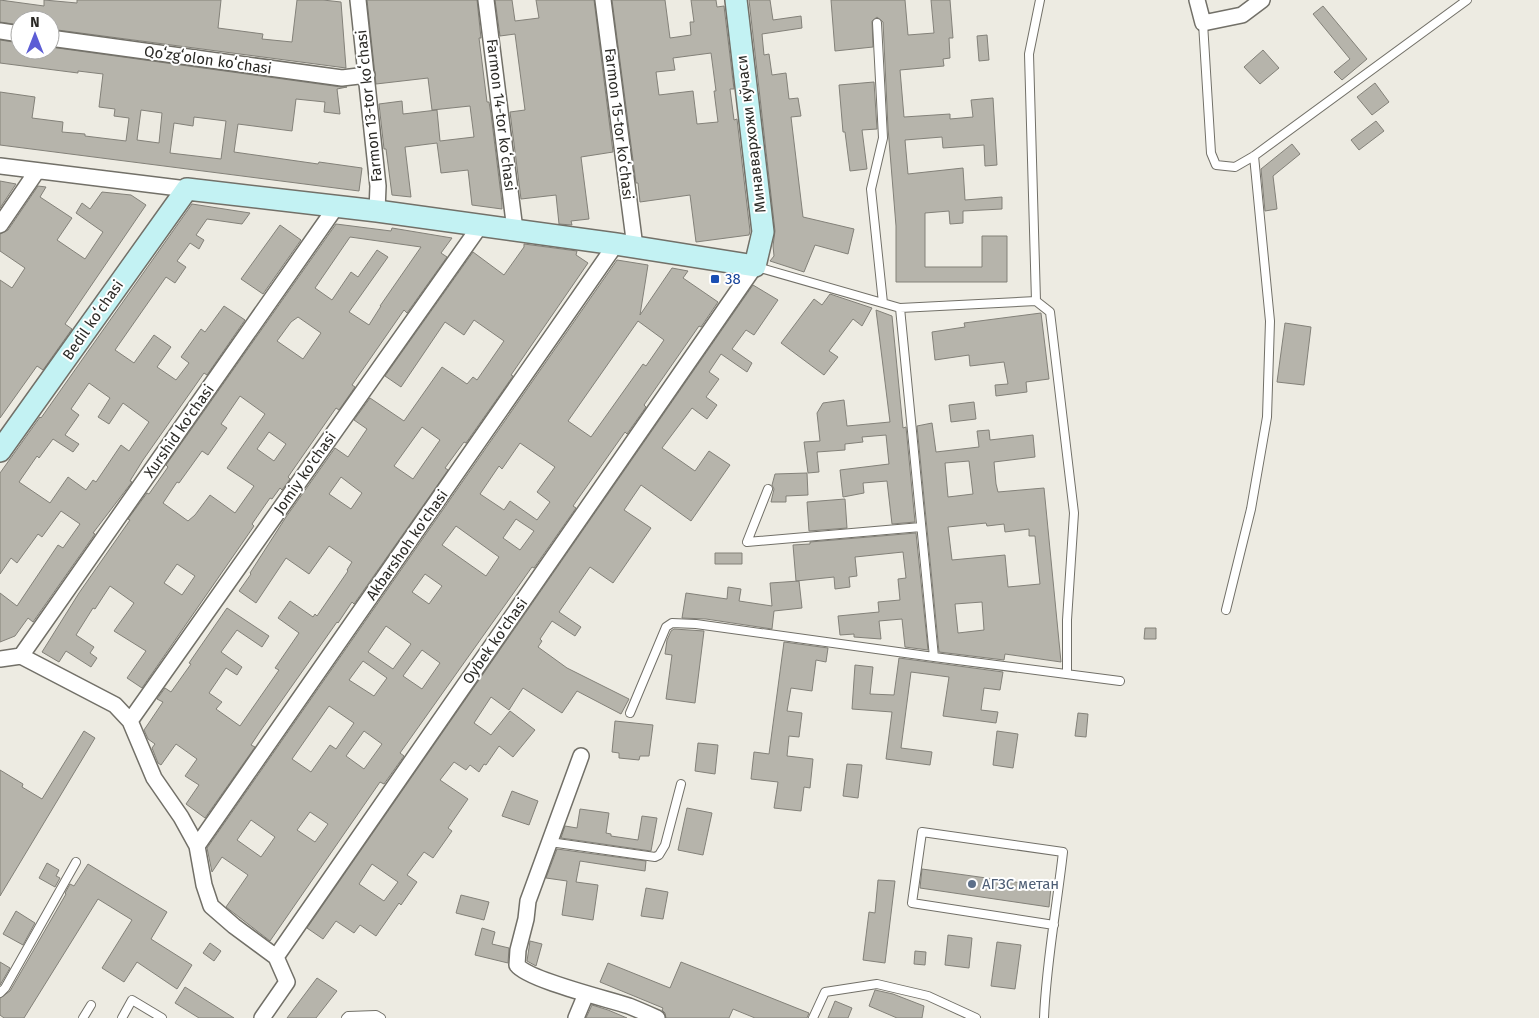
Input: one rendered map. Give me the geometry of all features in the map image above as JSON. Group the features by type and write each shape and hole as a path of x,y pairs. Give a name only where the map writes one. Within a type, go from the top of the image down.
{"street":[{"name":"Farmon 13-tor koʻchasi","path":"358,0 378,186 377,211"},
{"name":"Farmon 14-tor koʻchasi","path":"486,0 515,230"},
{"name":"Farmon 15-tor koʻchasi","path":"603,0 626,246"},
{"name":"Минаввархожи кўчаси","path":"736,0 763,232 755,266"},
{"path":"1197,0 1203,23 1242,15 1262,0"},
{"name":"Qoʻzgʻolon koʻchasi","path":"60,39 342,78 367,75"},
{"path":"0,166 377,211 755,266"},
{"path":"0,225 37,171"},
{"name":"Bedil koʻchasi","path":"0,451 186,189"},
{"name":"Xurshid ko'chasi","path":"21,656 336,207"},
{"name":"Jomiy ko'chasi","path":"130,720 480,226"},
{"name":"Akbarshoh ko'chasi","path":"197,846 626,246"},
{"name":"Oybek ko'chasi","path":"276,957 755,266"},
{"path":"0,659 21,656 115,705 130,720 154,778 197,846 204,885 211,906 234,926 276,957 287,982 262,1018"},
{"path":"582,756 528,901 526,919 518,950 517,966 529,974 628,1006 657,1018"},
{"path":"576,1018 586,994"}],"lane":[{"path":"1036,301 1029,54 1040,0"},
{"path":"1203,23 1211,154 1216,165 1235,167 1254,156 1468,0"},
{"path":"877,23 882,138 871,189 883,303"},
{"path":"1226,610 1251,508 1268,417 1270,321 1254,156"},
{"path":"755,266 900,308 1036,301 1050,312 1074,513 1067,620 1067,674"},
{"path":"900,308 934,658"},
{"path":"768,489 748,542 921,527"},
{"path":"630,713 666,627 672,623 696,624 934,658 1120,681"},
{"path":"550,842 655,856 666,846 681,784"},
{"path":"1044,1018 1063,852 922,832 912,903 1054,925"},
{"path":"0,993 5,988 76,862"},
{"path":"813,1018 825,992 877,984 928,996 976,1018"},
{"path":"122,1018 132,1000 162,1018"},
{"path":"83,1018 91,1005"},
{"path":"346,1018 348,1016 376,1015 381,1018"}],"building":[{"path":"0,0 44,6 44,0 77,3 77,0 221,0 218,28 263,34 262,39 292,42 297,0 341,2 346,68 60,30 60,10 10,10 10,24 0,22"},
{"path":"367,0 477,0 481,38 479,38 487,102 489,102 491,114 502,209 472,205 468,170 441,173 437,143 405,147 411,197 392,195 379,104 402,101 403,114 437,110 440,141 474,137 470,106 432,110 428,78 376,84"},
{"path":"495,0 512,0 515,21 539,18 536,0 594,0 613,152 581,157 589,219 571,221 572,225 559,224 556,195 521,199 510,112 525,110 515,34 500,36"},
{"path":"612,0 665,0 670,38 691,35 690,22 694,22 691,0 716,0 717,7 724,6 734,89 730,89 734,120 737,119 749,235 696,242 690,195 640,202 638,183 636,183","holes":["711,53 716,91 714,91 718,122 697,124 693,91 659,95 656,72 675,70 673,58"]},
{"path":"749,0 770,0 773,20 801,16 802,28 762,34 764,55 769,54 772,75 786,73 789,99 798,98 801,116 791,117 803,217 854,229 848,254 815,245 804,272 770,261 774,256 775,231"},
{"path":"831,0 905,0 908,35 934,33 931,0 950,0 953,38 949,38 950,58 943,59 944,66 900,70 904,117 950,114 950,119 973,117 971,100 993,98 997,165 985,166 984,145 943,148 942,137 905,140 908,174 963,168 965,200 1002,197 1002,209 963,211 963,223 950,224 949,211 925,213 925,267 982,267 982,236 1007,236 1007,282 896,282 896,226 888,128 883,22 877,17 872,21 873,47 835,51"},
{"path":"1323,6 1367,59 1342,80 1334,72 1350,59 1313,14"},
{"path":"987,35 989,60 979,61 977,36"},
{"path":"0,40 10,42 10,60 60,60 60,48 347,87 337,89 340,114 324,112 325,102 296,99 292,131 238,124 234,152 362,168 359,191 0,145 0,92 35,97 32,118 63,122 62,132 126,141 129,118 114,116 115,109 99,107 103,74 78,71 78,73 0,63","holes":["141,110 162,113 159,143 137,140","194,117 226,121 221,159 170,153 174,123 193,126"]},
{"path":"1263,50 1279,68 1260,84 1244,67"},
{"path":"874,82 877,129 862,130 867,169 850,171 845,132 843,132 839,85"},
{"path":"1375,83 1389,102 1372,115 1357,97"},
{"path":"1376,121 1384,131 1359,150 1351,140"},
{"path":"1292,144 1300,154 1273,176 1277,209 1265,211 1261,169"},
{"path":"0,181 16,184 0,208"},
{"path":"38,186 46,187 40,197 72,218 57,240 85,259 103,232 76,213 82,203 90,209 102,192 131,195 146,205 65,324 72,329 43,370 37,366 0,418 0,280 12,288 25,268 0,251 0,234 8,230"},
{"path":"192,204 250,213 242,224 207,219 196,235 204,240 199,249 190,243 177,261 186,267 175,283 166,277 115,350 134,363 154,335 171,347 157,367 176,380 189,363 181,357 201,329 205,332 224,306 245,320 207,375 204,373 143,460 130,481 132,482 93,533 95,534 33,622 28,618 15,636 0,642 0,593 17,606 58,545 63,548 80,524 61,511 42,537 38,534 17,563 11,558 0,574 0,473","holes":["89,383 110,398 98,417 109,424 123,403 149,422 129,451 121,445 96,482 93,480 86,490 68,477 50,503 19,482 37,456 39,458 53,439 73,452 79,444 65,435 79,415 71,409"]},
{"path":"336,224 391,231 392,228 452,238 441,253 447,257 407,313 404,310 352,385 355,387 339,410 336,408 288,477 290,479 282,490 280,488 272,499 270,498 252,524 254,526 142,688 127,678 146,651 114,631 134,603 110,586 76,635 94,647 90,653 97,658 91,667 66,651 59,662 42,652 79,593 130,520 128,519 168,467 166,465","holes":["350,237 421,247 369,325 349,312 388,257 377,250 358,277 351,272 332,300 315,288","298,317 321,333 303,359 277,341 291,322","240,396 265,414 227,468 254,486 235,513 210,495 188,521 163,503 202,451 208,455 227,428 221,424","269,432 286,444 274,461 257,449","177,564 195,576 182,595 164,583"]},
{"path":"280,225 301,240 263,294 241,279"},
{"path":"524,244 577,251 576,255 588,263 511,375 513,376 466,443 464,442 445,468 448,470 354,604 352,602 337,622 261,730 251,745 255,747 205,818 186,804 199,785 185,776 197,759 176,744 161,765 158,763 152,748 155,744 148,739 144,730 163,702 157,699 165,688 171,692 227,608 269,636 262,647 237,630 221,652 242,667 237,675 226,668 209,693 222,702 216,709 240,726 279,670 275,668 299,633 278,618 290,601 313,617 315,614 317,616 348,571 352,562 329,546 309,574 286,558 256,603 239,591 286,517 335,448 348,457 367,429 354,420 370,398 404,421 442,367 467,384 473,377 477,380 504,341 474,320 464,335 445,322 401,387 385,376 473,252 504,275 524,247","holes":["422,427 440,440 413,479 394,466","341,477 362,493 351,509 329,494"]},
{"path":"617,260 648,265 640,315 672,268 688,271 683,278 718,302 644,405 646,407 627,434 625,432 573,506 576,508 534,568 532,567 400,753 404,756 384,784 380,782 270,941 226,907 248,875 222,857 212,872 207,848","holes":["638,321 664,340 646,366 643,364 591,437 568,421","520,443 555,467 537,492 550,502 537,520 510,501 504,510 480,494 499,466 502,469","516,519 534,531 520,550 503,538","456,526 499,557 486,576 442,545","425,574 442,586 429,604 412,592","386,626 411,644 393,669 368,652","422,650 440,663 422,689 403,676","363,661 387,678 374,696 349,680","329,706 354,723 336,749 330,745 311,772 292,759","364,731 382,744 364,769 346,756","310,812 328,824 315,842 297,830","251,820 275,837 261,857 237,840"]},
{"path":"753,285 778,300 754,335 746,330 732,349 752,363 747,372 721,354 709,372 719,379 706,397 717,405 707,419 692,408 662,448 695,471 709,451 730,465 691,521 641,485 624,510 651,528 613,583 590,567 559,612 581,627 575,636 552,621 540,639 542,641 538,647 567,668 629,699 621,714 577,691 562,713 523,688 509,710 491,697 474,723 491,735 510,711 535,730 513,757 499,746 479,772 470,765 466,770 454,762 440,780 468,799 448,828 452,831 433,858 424,852 407,875 417,882 401,905 399,903 376,936 360,925 354,933 336,921 323,939 307,928","holes":["372,864 398,882 384,901 359,884"]},
{"path":"830,294 872,308 862,326 853,319 829,351 838,357 824,375 781,343 814,299 822,305"},
{"path":"876,310 892,316 903,428 906,427 915,522 892,524 887,481 863,483 864,493 843,497 840,470 889,464 886,435 862,437 863,442 845,444 845,450 817,452 819,472 808,473 804,442 820,441 817,413 823,403 844,400 847,426 890,422"},
{"path":"1041,313 1049,379 1026,382 1027,392 996,396 995,385 1008,384 1004,362 970,366 969,355 935,360 932,332 965,327 964,323"},
{"path":"1285,323 1311,327 1304,385 1277,382"},
{"path":"974,402 976,419 951,422 949,405"},
{"path":"932,423 936,452 979,447 977,431 989,430 990,440 1033,435 1035,457 994,462 996,484 998,492 1044,488 1061,662 1005,654 1004,660 939,652 917,426","holes":["969,461 973,494 948,497 945,463","986,523 987,526 1004,524 1005,532 1029,529 1029,536 1035,536 1040,584 1008,587 1005,555 952,560 948,527","982,602 984,630 958,633 955,604"]},
{"path":"807,473 808,495 786,496 786,502 771,502 775,474"},
{"path":"845,499 847,528 809,531 807,502"},
{"path":"916,533 928,650 905,647 902,619 879,621 881,639 854,637 854,634 840,635 838,616 879,612 878,602 900,600 898,579 906,578 903,552 855,557 857,576 849,577 850,587 835,589 834,577 796,581 793,545"},
{"path":"715,553 742,553 742,564 715,564"},
{"path":"799,581 802,608 774,611 772,629 706,619 682,618 686,593 727,599 728,587 741,589 739,601 772,606 770,583"},
{"path":"1145,628 1156,628 1156,639 1144,639"},
{"path":"674,629 704,631 695,703 666,699 672,655 665,654 667,640"},
{"path":"784,642 828,648 826,662 816,660 812,691 791,688 787,711 802,713 799,737 789,736 787,756 813,759 810,788 804,787 801,811 774,808 778,782 751,779 754,752 769,754"},
{"path":"899,658 1003,672 1000,690 984,688 981,710 998,712 996,723 943,716 949,677 911,672 901,748 932,752 930,765 886,759 892,712 852,709 855,665 873,667 870,694 894,695"},
{"path":"1078,713 1088,714 1086,737 1075,736"},
{"path":"615,721 653,725 649,756 640,756 639,760 619,758 619,753 612,752"},
{"path":"84,731 95,738 0,896 0,770 23,784 22,787 42,799"},
{"path":"997,731 1018,734 1013,768 993,765"},
{"path":"698,743 718,745 715,774 695,771"},
{"path":"847,764 862,765 858,798 843,796"},
{"path":"512,791 538,801 529,825 502,816"},
{"path":"687,808 712,813 703,855 678,850"},
{"path":"580,809 609,813 606,833 611,834 611,836 638,840 642,816 657,818 651,851 561,838 565,826 577,828"},
{"path":"557,849 646,861 645,871 580,861 576,882 598,885 593,920 562,915 567,881 546,878"},
{"path":"47,863 59,870 56,876 60,878 55,887 39,878"},
{"path":"88,864 167,912 151,939 192,965 177,989 137,962 124,982 102,968 132,920 98,899 24,1018 4,1018 0,1015 0,998 10,991 70,884 74,886"},
{"path":"922,869 1051,887 1049,907 920,888"},
{"path":"878,880 895,881 885,963 863,960 869,912 875,913"},
{"path":"646,888 668,892 663,919 641,916"},
{"path":"461,895 489,902 484,920 456,913"},
{"path":"16,911 35,923 23,945 3,934"},
{"path":"482,928 495,932 492,944 509,948 508,963 475,955"},
{"path":"948,935 972,938 969,968 945,965"},
{"path":"530,941 542,944 536,966 527,961"},
{"path":"997,942 1021,945 1015,989 991,986"},
{"path":"210,943 221,951 214,961 203,953"},
{"path":"915,951 926,952 925,965 914,964"},
{"path":"0,962 10,968 0,985"},
{"path":"681,962 809,1013 807,1018 755,1018 733,1009 729,1018 666,1018 662,1010 663,1008 600,982 608,963 670,988"},
{"path":"317,978 337,991 316,1018 287,1018"},
{"path":"185,987 234,1018 199,1018 175,1003"},
{"path":"875,990 893,994 924,1006 922,1018 897,1018 869,1006"},
{"path":"835,1001 852,1008 848,1018 828,1018"},
{"path":"592,1005 608,1010 627,1018 586,1018"}],"place":[{"name":"38","path":"715,279"},
{"name":"АГЗС метан","path":"972,884"}]}
